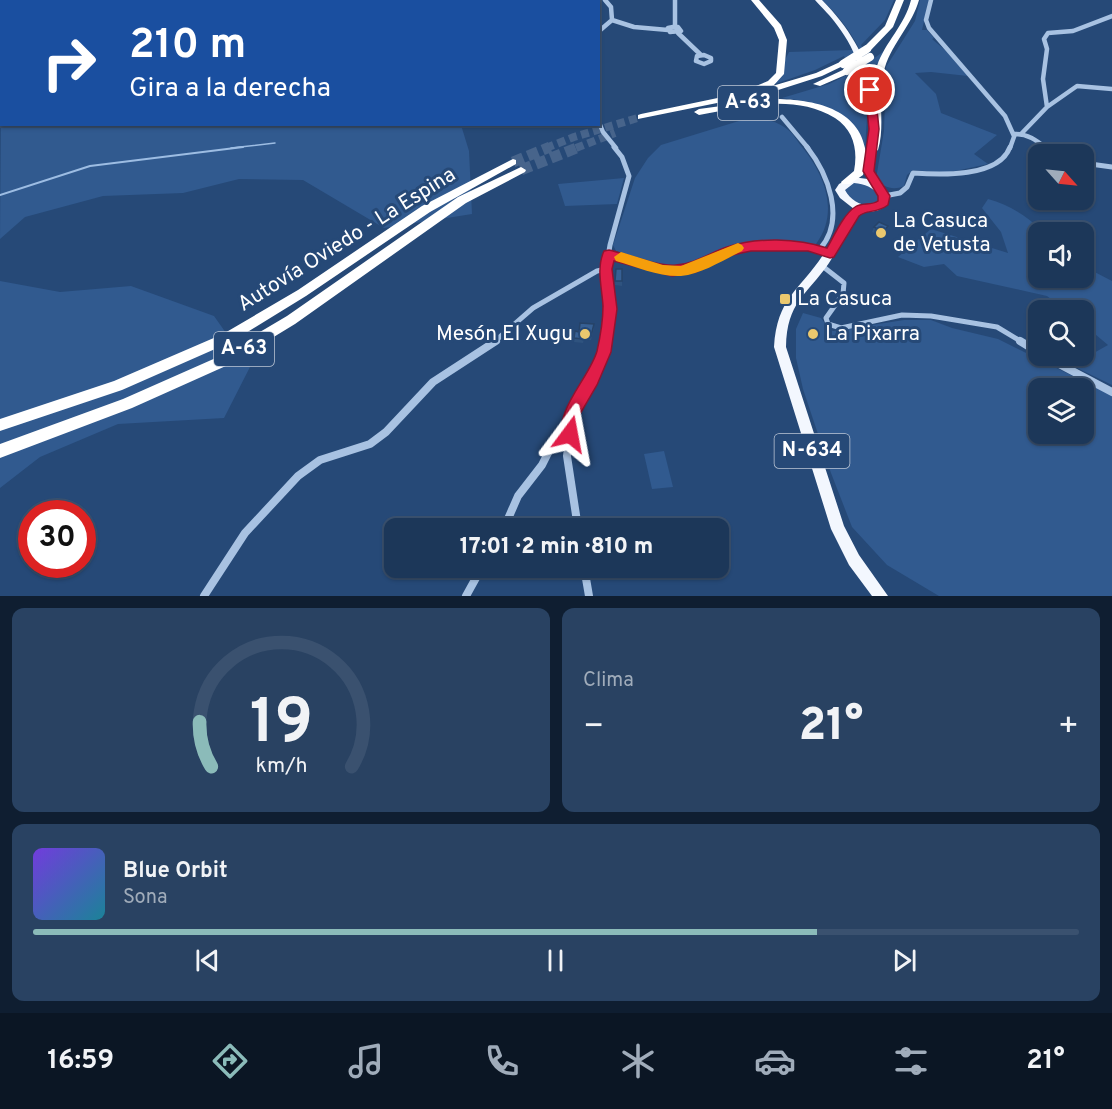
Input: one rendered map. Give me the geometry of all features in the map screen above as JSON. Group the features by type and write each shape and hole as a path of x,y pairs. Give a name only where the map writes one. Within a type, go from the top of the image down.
{"highway":[{"path":"664,111 750,91 771,83 780,74 783,54 780,31 755,0"},
{"path":"818,0 843,28 863,65 873,109 873,150"},
{"name":"A-63","path":"869,53 889,27 900,0"},
{"path":"884,196 876,187 869,171 878,137 878,80 882,64 907,26 913,0"},
{"name":"A-63","path":"845,68 774,90 664,111 644,121 784,94 822,83 869,53 901,28 913,0"},
{"path":"699,112 786,101 809,104 828,110 852,127 860,144 862,159 859,173 846,182 840,190 848,202 849,221"},
{"name":"Autovía Oviedo - La Espina","path":"0,425 117,386 227,338 294,298 426,209 517,166 462,200 291,320 223,361 127,404 0,451"},
{"path":"846,182 858,180 869,171"},
{"path":"858,180 876,187"},
{"name":"N-634","path":"881,596 854,560 838,529 780,349 779,328 794,297 822,265 825,251 861,208 871,209 880,206 884,202 884,196"},
{"path":"848,202 861,208"}],"street":[{"path":"605,0 611,7 612,20"},
{"path":"675,0 675,27"},
{"path":"884,196 900,192 907,187 913,173 948,175 992,166 1007,156 1014,136 1005,116 929,28 926,20 931,0"},
{"path":"1047,107 1043,79 1047,49 1044,39 1048,33 1073,31 1112,16"},
{"path":"612,20 634,27 678,33 701,55"},
{"path":"600,30 612,20"},
{"path":"668,30 675,27 681,29 678,33"},
{"path":"1014,136 1022,134 1047,107 1052,106 1073,87 1086,85 1112,89"},
{"path":"609,255 663,270 681,271 740,248 808,247 825,251 832,217 828,181 821,166 782,117"},
{"path":"508,518 518,496 542,465 592,381 604,352 610,309 606,269 629,176 622,157 600,125"},
{"path":"1022,134 1040,144"},
{"path":"1094,165 1112,167"},
{"path":"822,265 844,283 843,294 826,318 828,324 834,327 902,315 923,315 997,327 1028,346"},
{"path":"204,596 245,533 298,476 320,460 370,444 386,432 433,382 489,347 533,308 590,274 606,269"},
{"path":"1064,366 1112,392"},
{"path":"572,412 567,456 576,518"},
{"path":"466,596 476,578"},
{"path":"586,578 589,596"}],"shaded area":[{"path":"822,0 894,0 885,20 861,45 869,62 884,51 875,97 868,69 857,44"},
{"path":"920,0 929,0 922,30 927,30 934,38 932,39 968,76 931,72 915,73 936,94 941,113 997,135 974,154 988,164 946,173 913,170 907,175 904,186 892,188 876,179 884,131 886,67 915,21"},
{"path":"853,50 867,95 863,96 867,117 865,150 855,133 830,111 809,102 782,98 829,84 851,73 844,56 815,70 772,85 784,73 785,60 789,52"},
{"path":"752,117 783,126 793,135 817,169 828,206 823,232 816,244 743,243 691,265 672,267 616,251 613,245 635,178 648,158 661,145"},
{"path":"1,126 461,126 469,151 472,214 384,228 303,180 239,179 183,193 103,196 25,217 0,239"},
{"path":"624,178 617,204 565,206 558,184"},
{"path":"858,182 872,187 880,196 877,203 858,204 847,197 844,189"},
{"path":"988,199 1004,204 1032,222 1028,222 1028,288 1094,288 1094,272 1112,281 1112,385 1073,366 1094,366 1094,353 1108,345 1094,333 1094,300 1052,300 1047,296 957,276 944,264 924,267 898,257 931,229 1008,253 1001,232 982,208"},
{"path":"0,281 60,292 131,286 214,316 250,367 224,418 118,424 40,457 0,488"},
{"path":"803,313 821,318 833,331 904,320 931,320 952,328 998,339 1028,354 1028,366 1053,366 1077,378 1028,378 1028,444 1094,444 1094,385 1112,388 1112,596 939,596 887,565 852,527 803,389 796,358 796,329"},
{"path":"664,451 673,487 652,489 644,454"}],"building":[{"path":"879,222 888,226 883,232 874,227"},
{"path":"616,269 622,269 622,281 615,281"},
{"name":"Mesón El Xugu","path":"580,323 594,324 591,336 584,335 583,339 574,338 575,331 579,332"}],"waterway":[{"path":"231,148 275,143"},
{"path":"0,195 90,166 243,147"}],"tunnel":[{"path":"546,148 641,117"},
{"path":"576,148 615,133"},
{"path":"513,162 550,147"},
{"path":"521,170 579,147"}],"slow traffic":[{"path":"621,257 663,270 681,271 738,248"}],"place":[{"name":"La Casuca de Vetusta","path":"881,233"},
{"name":"La Casuca","path":"785,299"},
{"name":"Mesón El Xugu","path":"585,334"},
{"name":"La Pixarra","path":"813,334"}],"route":[{"path":"570,434 572,412 592,381 604,352 610,309 606,269 609,255 663,270 681,271 729,251 751,246 808,247 830,253 855,213 861,208 876,208 884,202 884,196 876,187 869,171 874,129 870,90"}]}
